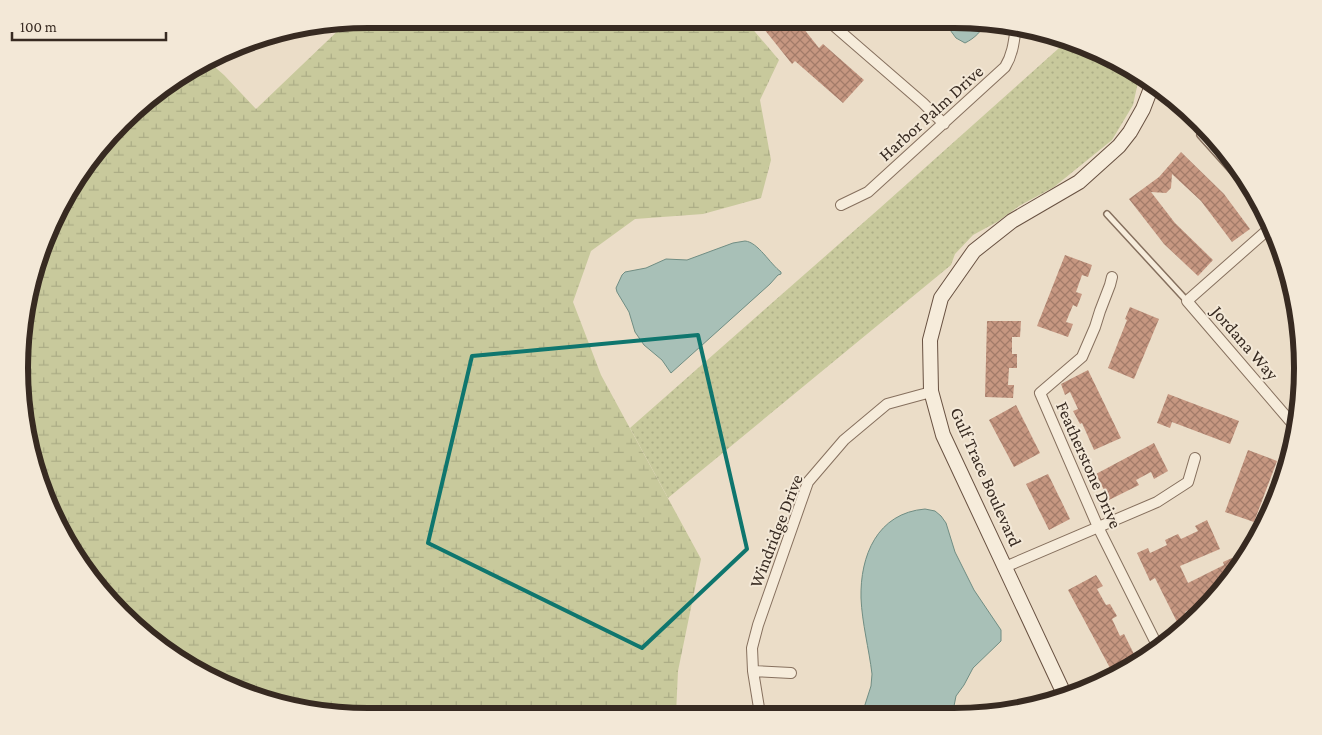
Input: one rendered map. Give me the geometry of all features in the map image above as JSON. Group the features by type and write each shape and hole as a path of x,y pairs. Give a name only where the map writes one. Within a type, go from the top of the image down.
{"street":[{"path":"836,28 923,103 944,124"},
{"name":"Harbor Palm Drive","path":"842,205 868,192 1005,68 1014,46 1015,33"},
{"name":"Gulf Trace Boulevard","path":"1062,690 943,435 931,392 930,340 941,298 974,251 1012,221 1079,182 1103,161 1130,132 1143,109 1150,90"},
{"path":"1187,301 1266,231"},
{"name":"Featherstone Drive","path":"1112,278 1095,327 1082,357 1040,393 1098,527 1155,641"},
{"name":"Jordana Way","path":"1187,301 1290,421"},
{"name":"Windridge Drive","path":"759,708 753,671 752,648 758,625 808,482 844,440 887,404 931,392"},
{"path":"1005,567 1157,502 1188,482 1195,458"},
{"path":"753,671 791,673"}],"lane":[{"path":"1201,134 1200,135 1227,165"},
{"path":"1107,214 1187,301"}],"highlighted area":[{"path":"698,335 747,549 642,648 428,543 472,356"}],"green space":[{"path":"340,28 752,28 779,60 760,100 771,160 761,198 703,214 635,219 591,251 573,302 601,375 701,559 678,671 676,708 368,708 323,705 280,696 237,682 197,662 179,650 143,623 127,608 112,592 85,556 73,538 53,498 39,455 30,412 28,345 30,323 39,280 53,237 73,197 112,143 143,112 197,73 213,65 256,109"},
{"path":"1062,45 1085,53 1138,82 1133,105 1112,140 1054,187 973,235 955,254 951,265 668,498 630,428"}],"shaded area":[{"path":"949,28 982,28 978,34 965,43 956,38"},
{"path":"745,241 755,245 781,274 671,373 662,360 644,345 635,332 629,312 616,288 622,275 625,272 646,268 666,259 687,260 733,243"},
{"path":"925,509 935,511 941,516 946,523 955,552 974,590 1001,630 1001,641 973,668 956,696 954,706 951,708 864,708 871,686 872,674 861,598 861,582 864,567 868,552 883,528 908,512"}],"building":[{"path":"763,28 803,28 819,48 823,44 864,80 843,103 795,61 792,64"},
{"path":"1181,152 1224,194 1250,229 1232,242 1201,201 1172,174 1171,188 1166,193 1151,192 1175,223 1213,260 1198,276 1164,244 1129,199 1159,177"},
{"path":"1065,255 1092,265 1088,277 1082,275 1076,292 1082,294 1077,307 1073,305 1066,322 1073,324 1068,337 1037,326"},
{"path":"1130,307 1159,319 1134,379 1108,368 1127,320 1125,319"},
{"path":"987,321 1021,321 1020,337 1012,337 1012,354 1017,354 1017,368 1009,368 1008,385 1014,385 1013,398 985,397"},
{"path":"1088,370 1121,438 1094,450 1082,423 1080,424 1073,411 1078,409 1070,392 1065,395 1061,384"},
{"path":"1168,394 1239,421 1230,444 1172,422 1170,428 1157,423"},
{"path":"1016,405 1040,453 1014,467 989,420"},
{"path":"1154,443 1168,471 1154,479 1151,472 1136,480 1139,485 1109,500 1096,474"},
{"path":"1248,450 1277,461 1254,522 1225,512"},
{"path":"1048,474 1070,519 1049,530 1026,484"},
{"path":"1207,520 1220,549 1180,566 1188,583 1224,565 1223,562 1232,558 1233,561 1210,592 1197,605 1185,612 1187,616 1177,622 1155,578 1150,581 1137,553 1148,548 1150,553 1167,545 1165,540 1178,534 1181,539 1198,531 1195,526"},
{"path":"1096,575 1103,586 1097,589 1106,605 1110,604 1117,616 1112,619 1120,636 1124,634 1135,655 1106,672 1105,670 1110,668 1068,590"}]}
